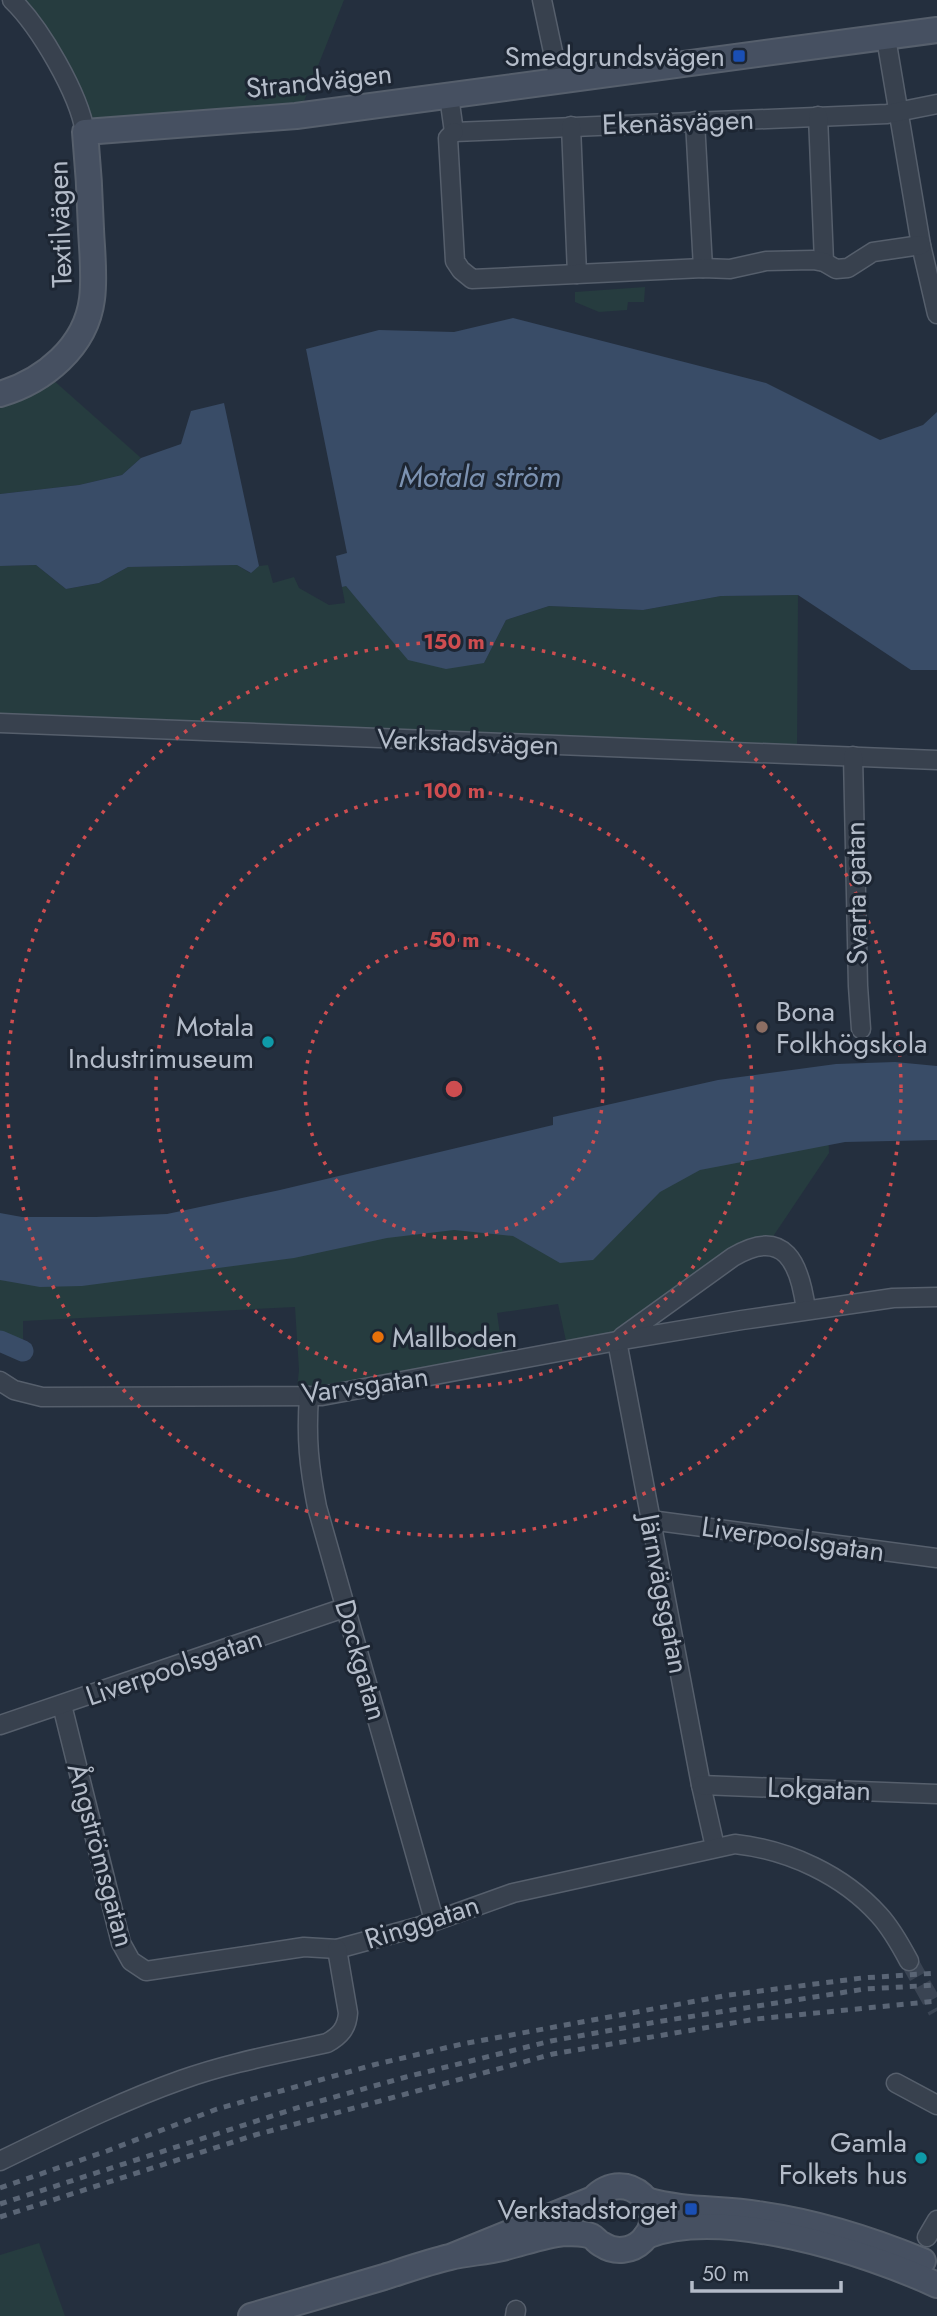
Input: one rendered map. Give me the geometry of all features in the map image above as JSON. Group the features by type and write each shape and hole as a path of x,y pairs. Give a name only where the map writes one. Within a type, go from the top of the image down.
{"main road":[{"name":"Strandvägen","path":"86,132 296,116 937,30"},
{"name":"Textilvägen","path":"0,394 29,383 51,369 75,343 90,311 93,281 86,132"},
{"path":"251,2316 450,2257 593,2199 605,2189 620,2186 635,2189 646,2200 652,2218 646,2236"},
{"path":"593,2199 587,2213 589,2229 604,2246 618,2250 632,2248 646,2236 676,2227 750,2230 856,2254 937,2285"},
{"path":"646,2200 682,2208 754,2213 818,2225 892,2248 937,2267"},
{"path":"450,2257 553,2235 593,2236"}],"street":[{"path":"12,0 31,21 44,42 76,101 86,132"},
{"path":"542,0 559,80"},
{"path":"886,38 921,245 937,314"},
{"path":"449,96 454,132 448,138 455,261 472,279 730,269 766,261 813,260 824,262 836,269 848,268 873,252 921,245"},
{"name":"Ekenäsvägen","path":"454,132 898,112 937,104"},
{"path":"818,116 824,262"},
{"path":"695,121 703,268"},
{"path":"571,126 578,274"},
{"name":"Verkstadsvägen","path":"0,723 937,760"},
{"name":"Svarta gatan","path":"853,756 861,1029"},
{"path":"617,1341 749,1248 762,1245 776,1248 789,1256 798,1268 806,1310"},
{"name":"Varvsgatan","path":"0,1381 14,1390 42,1397 309,1396 806,1310 893,1298 937,1297"},
{"name":"Järnvägsgatan","path":"617,1341 715,1847"},
{"name":"Dockgatan","path":"309,1396 308,1460 317,1507 434,1920"},
{"name":"Liverpoolsgatan","path":"650,1520 937,1558"},
{"name":"Liverpoolsgatan","path":"0,1725 347,1607"},
{"name":"Ångströmsgatan","path":"62,1705 121,1943 131,1961 146,1971 154,1972 304,1947 337,1949"},
{"name":"Lokgatan","path":"701,1785 937,1794"},
{"name":"Ringgatan","path":"0,2161 110,2109 183,2079 226,2066 327,2043 336,2038 347,2023 348,2013 337,1949 513,1893 715,1847 735,1844 755,1846 827,1874 845,1885 881,1917 909,1962"},
{"path":"896,2083 937,2105"},
{"path":"927,2237 937,2221"}],"green space":[{"path":"5,0 344,0 297,119 79,138 67,100 50,65"},
{"path":"645,287 644,302 628,302 627,310 599,312 575,302 575,292"},
{"path":"43,371 141,458 122,475 79,485 0,494 0,390"},
{"path":"36,565 66,589 99,583 128,567 237,565 250,573 259,566 268,565 273,583 294,577 299,588 329,605 345,603 342,587 345,585 356,597 484,663 506,620 549,606 643,610 721,596 798,595 797,753 0,722 0,566"},
{"path":"827,1096 829,1153 772,1238 605,1342 568,1350 558,1304 497,1313 504,1363 296,1399 299,1370 295,1307 23,1321 23,1351 0,1341 0,1239 133,1245"},
{"path":"39,2243 65,2316 0,2316 0,2255"}],"water":[{"name":"Motala ström","path":"513,318 766,383 880,440 923,425 937,412 937,670 911,670 798,595 721,596 643,610 549,606 506,620 484,663 446,669 408,660 346,586 342,587 336,556 347,553 306,349 379,330 454,332"},
{"path":"224,403 259,566 251,573 237,565 128,567 99,583 66,589 36,565 0,566 0,494 79,485 122,475 141,458 181,444 191,411"},
{"path":"895,1062 937,1066 937,1140 845,1142 700,1170 660,1192 593,1260 560,1263 513,1236 454,1230 387,1238 294,1258 82,1286 40,1287 0,1280 0,1213 22,1217 167,1214 553,1125 553,1117 718,1080 836,1064"}],"waterway":[{"path":"0,1341 23,1351"}],"tunnel":[{"path":"909,1961 937,2011"}],"railway":[{"path":"0,2188 217,2109 373,2065 462,2044 729,1995 862,1978 937,1973"},
{"path":"0,2204 306,2105 551,2041 865,1989 937,1985"},
{"path":"0,2217 255,2135 553,2054 756,2019 937,2001"}],"place":[{"name":"Smedgrundsvägen","path":"739,56"},
{"name":"Bona Folkhögskola","path":"762,1027"},
{"name":"Motala Industrimuseum","path":"268,1042"},
{"name":"Mallboden","path":"378,1337"},
{"name":"Gamla Folkets hus","path":"921,2158"},
{"name":"Verkstadstorget","path":"691,2209"}]}
